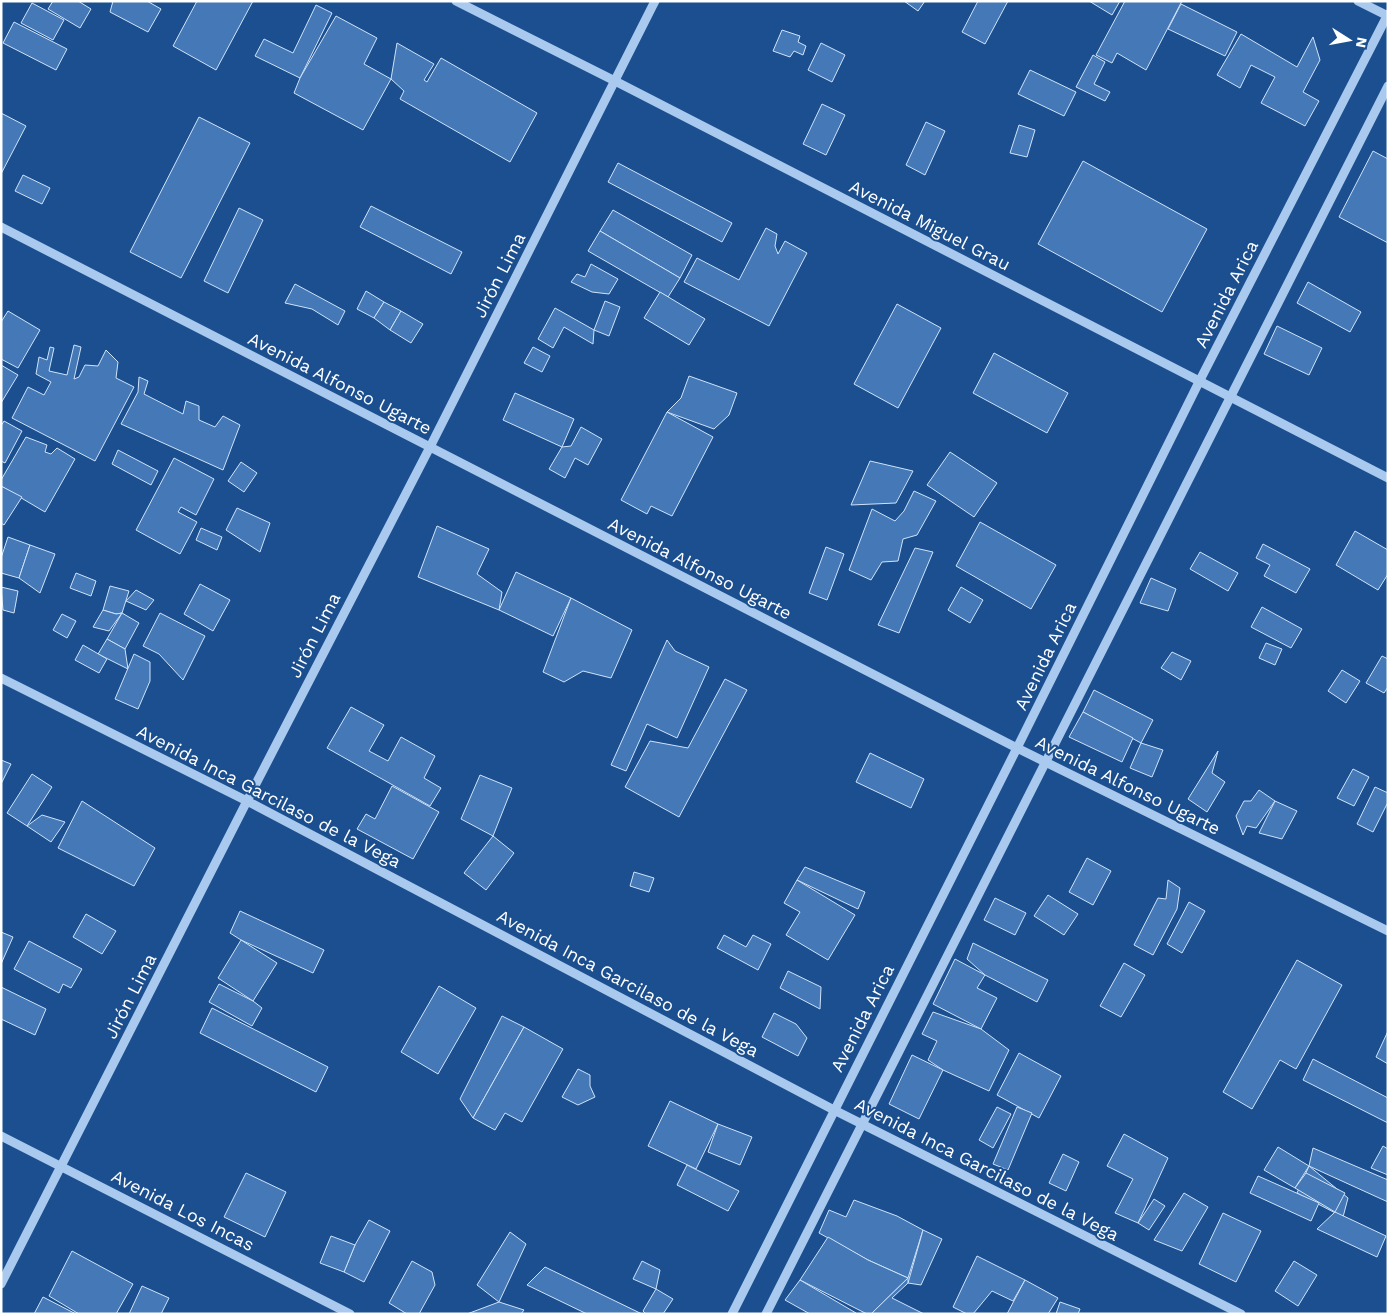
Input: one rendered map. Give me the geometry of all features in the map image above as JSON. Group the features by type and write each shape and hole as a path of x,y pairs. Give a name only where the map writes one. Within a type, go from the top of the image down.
{"street":[{"name":"Avenida Miguel Grau","path":"456,1 1388,478"},
{"name":"Jirón Lima","path":"1,1284 430,447 655,1"},
{"path":"1358,1 1387,16"},
{"name":"Avenida Arica","path":"732,1314 1199,382 1387,16"},
{"path":"766,1314 864,1125 1229,397 1388,86"},
{"name":"Avenida Alfonso Ugarte","path":"1,227 1046,763 1388,931"},
{"name":"Avenida Inca Garcilaso de la Vega","path":"1,678 247,802 834,1110 1241,1314"},
{"name":"Avenida Los Incas","path":"1,1136 350,1314"}],"building":[{"path":"53,1 78,1 91,9 80,28 48,9"},
{"path":"113,1 147,1 161,9 148,32 110,12"},
{"path":"197,1 253,1 216,70 173,46"},
{"path":"904,1 925,1 918,11"},
{"path":"978,1 1008,1 985,44 962,32"},
{"path":"1089,1 1120,1 1112,15"},
{"path":"1125,1 1182,1 1146,70 1117,53 1112,63 1096,55"},
{"path":"32,3 64,20 53,40 21,23"},
{"path":"1181,4 1237,32 1225,56 1168,29"},
{"path":"316,5 332,13 300,78 255,56 264,39 293,53"},
{"path":"336,16 377,38 364,64 391,79 363,130 294,93 300,78"},
{"path":"14,22 67,49 56,70 3,43"},
{"path":"782,30 800,36 798,42 806,46 803,55 794,51 790,57 773,51"},
{"path":"1241,34 1297,67 1313,37 1320,60 1303,92 1319,101 1305,126 1261,103 1275,77 1251,65 1240,88 1217,75"},
{"path":"397,43 434,64 424,80 427,82 441,58 537,113 510,162 400,99 404,91 391,79"},
{"path":"821,43 845,55 832,82 808,70"},
{"path":"1093,55 1105,62 1094,84 1110,92 1105,101 1076,87"},
{"path":"1030,70 1076,92 1064,116 1018,94"},
{"path":"822,104 845,115 826,155 803,144"},
{"path":"1,113 26,126 1,174"},
{"path":"199,117 250,143 181,278 130,252"},
{"path":"926,122 945,131 925,175 906,165"},
{"path":"1019,125 1035,130 1027,157 1010,153"},
{"path":"1373,151 1388,159 1388,243 1339,217"},
{"path":"1083,161 1207,229 1162,312 1038,244"},
{"path":"618,163 732,223 722,242 608,182"},
{"path":"23,175 50,188 42,204 15,191"},
{"path":"371,206 462,252 451,274 360,227"},
{"path":"239,208 263,220 228,293 204,281"},
{"path":"613,210 692,255 680,278 600,231"},
{"path":"766,228 777,234 775,246 778,254 785,241 807,253 769,326 684,282 697,258 739,280"},
{"path":"600,231 680,278 668,297 588,251"},
{"path":"591,264 618,279 609,294 592,292 571,282 577,274 585,277"},
{"path":"1308,282 1361,312 1350,332 1297,303"},
{"path":"295,284 345,311 338,325 312,309 285,303"},
{"path":"366,291 384,302 374,318 357,309"},
{"path":"660,292 705,319 689,345 644,318"},
{"path":"605,301 620,307 609,336 594,330"},
{"path":"384,302 401,311 390,330 374,318"},
{"path":"897,304 941,328 898,408 854,384"},
{"path":"555,308 594,330 593,344 564,327 553,348 538,339"},
{"path":"8,311 40,330 18,368 1,359 1,322"},
{"path":"401,311 423,324 411,343 390,330"},
{"path":"1277,326 1322,348 1309,375 1264,354"},
{"path":"74,345 81,347 74,379 79,377 85,365 98,366 106,350 118,362 116,378 134,387 95,461 12,418 28,387 44,395 51,382 36,374 39,357 47,360 50,347 54,348 49,371 67,375"},
{"path":"533,347 550,356 542,372 524,363"},
{"path":"994,353 1068,393 1047,433 973,393"},
{"path":"1,365 18,375 1,403"},
{"path":"689,376 737,393 729,415 714,429 667,412 681,398"},
{"path":"139,377 148,381 144,394 183,414 186,401 199,406 199,420 215,427 223,416 240,425 223,470 121,424 138,392"},
{"path":"515,393 574,419 562,447 503,420"},
{"path":"667,412 713,437 672,516 651,506 647,514 621,500"},
{"path":"4,421 22,431 5,463 1,461 1,426"},
{"path":"581,427 602,439 588,465 575,458 565,478 549,469 562,447 571,446"},
{"path":"26,437 47,445 45,452 51,454 57,448 75,459 45,512 1,486 1,480"},
{"path":"118,450 158,471 151,485 112,464"},
{"path":"950,452 997,483 974,517 927,485"},
{"path":"174,458 214,479 196,515 181,507 178,512 197,522 180,554 136,530"},
{"path":"870,461 913,471 896,503 851,505"},
{"path":"241,462 257,473 244,492 228,481"},
{"path":"1,486 22,497 4,525 1,523"},
{"path":"914,491 936,501 917,535 903,539 898,561 882,562 871,580 849,570 872,509 895,521 904,511"},
{"path":"237,508 270,523 260,552 226,530"},
{"path":"980,522 1056,565 1031,609 956,566"},
{"path":"437,526 489,549 477,574 502,592 499,610 418,577"},
{"path":"201,528 222,537 217,550 196,540"},
{"path":"1355,531 1388,550 1388,574 1378,590 1336,565"},
{"path":"8,537 30,545 19,578 1,573 1,558"},
{"path":"1263,544 1310,569 1296,593 1264,576 1270,565 1256,558"},
{"path":"30,545 55,554 40,593 19,578"},
{"path":"826,547 844,554 827,600 809,593"},
{"path":"915,548 933,552 899,633 878,625"},
{"path":"1200,552 1238,573 1228,591 1190,569"},
{"path":"516,572 571,598 553,636 499,610"},
{"path":"76,573 96,581 91,596 70,588"},
{"path":"1151,578 1176,589 1168,611 1140,603"},
{"path":"200,584 230,600 213,631 184,614"},
{"path":"110,586 129,591 122,613 116,614 103,610"},
{"path":"1,587 18,591 14,613 3,610"},
{"path":"961,587 983,600 970,623 948,610"},
{"path":"136,590 154,600 146,610 126,601"},
{"path":"571,598 632,630 611,678 583,671 564,682 543,672"},
{"path":"1262,607 1302,629 1291,648 1251,627"},
{"path":"103,610 116,614 122,613 109,631 93,627"},
{"path":"122,613 139,623 125,649 107,639"},
{"path":"160,613 205,636 183,680 159,654 143,646"},
{"path":"62,614 76,621 67,638 53,630"},
{"path":"107,639 125,649 128,669 98,654"},
{"path":"667,640 675,651 709,667 677,738 647,724 626,771 611,765"},
{"path":"1266,643 1282,649 1275,665 1259,658"},
{"path":"83,645 107,659 99,673 75,660"},
{"path":"1172,652 1191,661 1181,680 1161,668"},
{"path":"134,654 150,662 150,681 138,709 115,699"},
{"path":"1382,656 1388,659 1388,687 1384,693 1366,683"},
{"path":"1342,670 1360,681 1346,703 1328,691"},
{"path":"725,679 747,690 679,817 625,787 650,741 688,748"},
{"path":"1094,690 1153,720 1141,743 1083,712"},
{"path":"351,707 384,725 369,751 388,761 401,737 435,756 424,778 441,788 430,806 327,748"},
{"path":"1083,712 1133,738 1122,762 1069,737"},
{"path":"1141,743 1163,750 1152,777 1130,768"},
{"path":"1218,751 1212,773 1225,782 1207,812 1188,799"},
{"path":"870,753 924,779 911,808 856,782"},
{"path":"1,760 11,764 1,784"},
{"path":"1353,769 1369,777 1354,806 1337,798"},
{"path":"32,774 52,787 27,826 7,813"},
{"path":"480,775 512,788 493,836 461,819"},
{"path":"392,786 439,812 413,859 357,829 366,814 375,819"},
{"path":"1375,787 1388,793 1388,802 1373,832 1357,824"},
{"path":"1259,790 1275,801 1256,828 1247,826 1243,835 1236,816 1244,801 1251,801"},
{"path":"82,801 155,848 134,886 58,848"},
{"path":"1275,801 1297,811 1282,839 1259,833"},
{"path":"42,815 65,822 51,842 27,826"},
{"path":"493,836 514,853 486,890 464,873"},
{"path":"1087,858 1111,871 1093,905 1069,892"},
{"path":"805,867 865,892 858,909 797,880"},
{"path":"634,872 654,878 649,892 630,886"},
{"path":"797,880 855,915 828,960 786,935 800,912 784,903"},
{"path":"1168,880 1180,888 1177,909 1153,955 1134,945 1158,898 1166,899"},
{"path":"1048,895 1078,914 1064,935 1034,916"},
{"path":"995,898 1026,913 1015,935 984,920"},
{"path":"1189,902 1205,911 1182,953 1167,944"},
{"path":"240,911 324,950 313,973 241,940 230,933"},
{"path":"86,914 116,931 102,954 73,937"},
{"path":"1,932 13,937 1,964"},
{"path":"724,935 746,947 753,935 771,944 758,970 717,948"},
{"path":"241,940 277,963 253,1001 218,978"},
{"path":"29,941 82,969 71,988 63,984 59,993 14,969"},
{"path":"973,943 1048,980 1037,1002 985,975 967,959"},
{"path":"955,959 985,975 977,988 997,998 981,1029 933,1004"},
{"path":"1297,960 1342,985 1296,1069 1280,1060 1252,1109 1223,1092"},
{"path":"1124,963 1145,975 1121,1017 1100,1006"},
{"path":"788,971 821,987 820,1009 780,988"},
{"path":"219,984 253,1001 262,1008 252,1026 209,1002"},
{"path":"439,986 476,1008 438,1074 401,1052"},
{"path":"1,987 46,1009 35,1035 1,1019"},
{"path":"212,1008 328,1067 316,1092 200,1033"},
{"path":"933,1012 981,1029 1009,1050 989,1091 943,1070 928,1060 937,1041 922,1034"},
{"path":"774,1013 796,1024 807,1038 798,1056 762,1037"},
{"path":"502,1016 524,1027 473,1118 460,1099"},
{"path":"524,1027 563,1049 522,1122 505,1113 495,1130 473,1118"},
{"path":"1388,1031 1388,1064 1376,1057"},
{"path":"1019,1053 1061,1076 1039,1118 997,1095"},
{"path":"912,1055 943,1070 919,1119 889,1104"},
{"path":"1313,1059 1388,1098 1388,1123 1303,1080"},
{"path":"578,1069 590,1075 590,1086 595,1097 578,1105 562,1097"},
{"path":"670,1101 718,1124 696,1169 648,1146"},
{"path":"997,1107 1011,1114 993,1148 979,1140"},
{"path":"1017,1107 1032,1113 1008,1170 993,1164"},
{"path":"718,1124 752,1137 740,1165 708,1152"},
{"path":"1124,1134 1168,1158 1138,1223 1115,1213 1133,1179 1107,1166"},
{"path":"1383,1146 1388,1149 1388,1175 1371,1168"},
{"path":"1278,1147 1309,1166 1295,1188 1264,1170"},
{"path":"1313,1148 1388,1180 1388,1202 1309,1166"},
{"path":"1063,1154 1079,1162 1066,1191 1049,1183"},
{"path":"687,1165 739,1191 728,1211 677,1185"},
{"path":"1309,1166 1348,1198 1343,1217 1297,1193"},
{"path":"246,1173 286,1192 265,1237 224,1217"},
{"path":"1306,1173 1345,1193 1335,1212 1295,1188"},
{"path":"1258,1176 1319,1203 1311,1221 1250,1193"},
{"path":"1184,1193 1208,1207 1182,1251 1154,1240"},
{"path":"1154,1199 1165,1206 1149,1230 1138,1223"},
{"path":"854,1200 897,1216 923,1230 908,1278 868,1260 819,1233 829,1210 846,1217"},
{"path":"1335,1212 1386,1236 1377,1257 1317,1229"},
{"path":"1223,1213 1261,1231 1236,1282 1199,1264"},
{"path":"369,1220 390,1231 364,1282 344,1272 355,1245"},
{"path":"923,1230 942,1239 921,1285 908,1283"},
{"path":"510,1232 526,1244 499,1302 477,1285"},
{"path":"331,1236 355,1245 344,1272 320,1263"},
{"path":"828,1237 868,1260 908,1278 871,1314 867,1314 800,1280"},
{"path":"72,1251 133,1284 116,1314 79,1314 49,1296"},
{"path":"977,1256 1025,1280 1013,1301 992,1291 973,1314 967,1314 953,1307"},
{"path":"412,1261 432,1272 435,1285 419,1314 407,1314 389,1303"},
{"path":"642,1261 660,1270 656,1289 633,1279"},
{"path":"1294,1261 1317,1275 1298,1306 1275,1291"},
{"path":"545,1267 642,1314 587,1314 527,1285"},
{"path":"908,1278 908,1283 892,1298 924,1314 871,1314"},
{"path":"800,1280 856,1314 810,1314 785,1300"},
{"path":"1025,1280 1058,1298 1048,1314 1007,1314"},
{"path":"142,1286 169,1298 161,1314 129,1314"},
{"path":"656,1289 673,1299 663,1314 646,1314 643,1311"},
{"path":"43,1297 76,1314 34,1314"},
{"path":"499,1302 524,1310 521,1314 467,1314"},
{"path":"1060,1302 1080,1309 1078,1314 1056,1314"}]}
